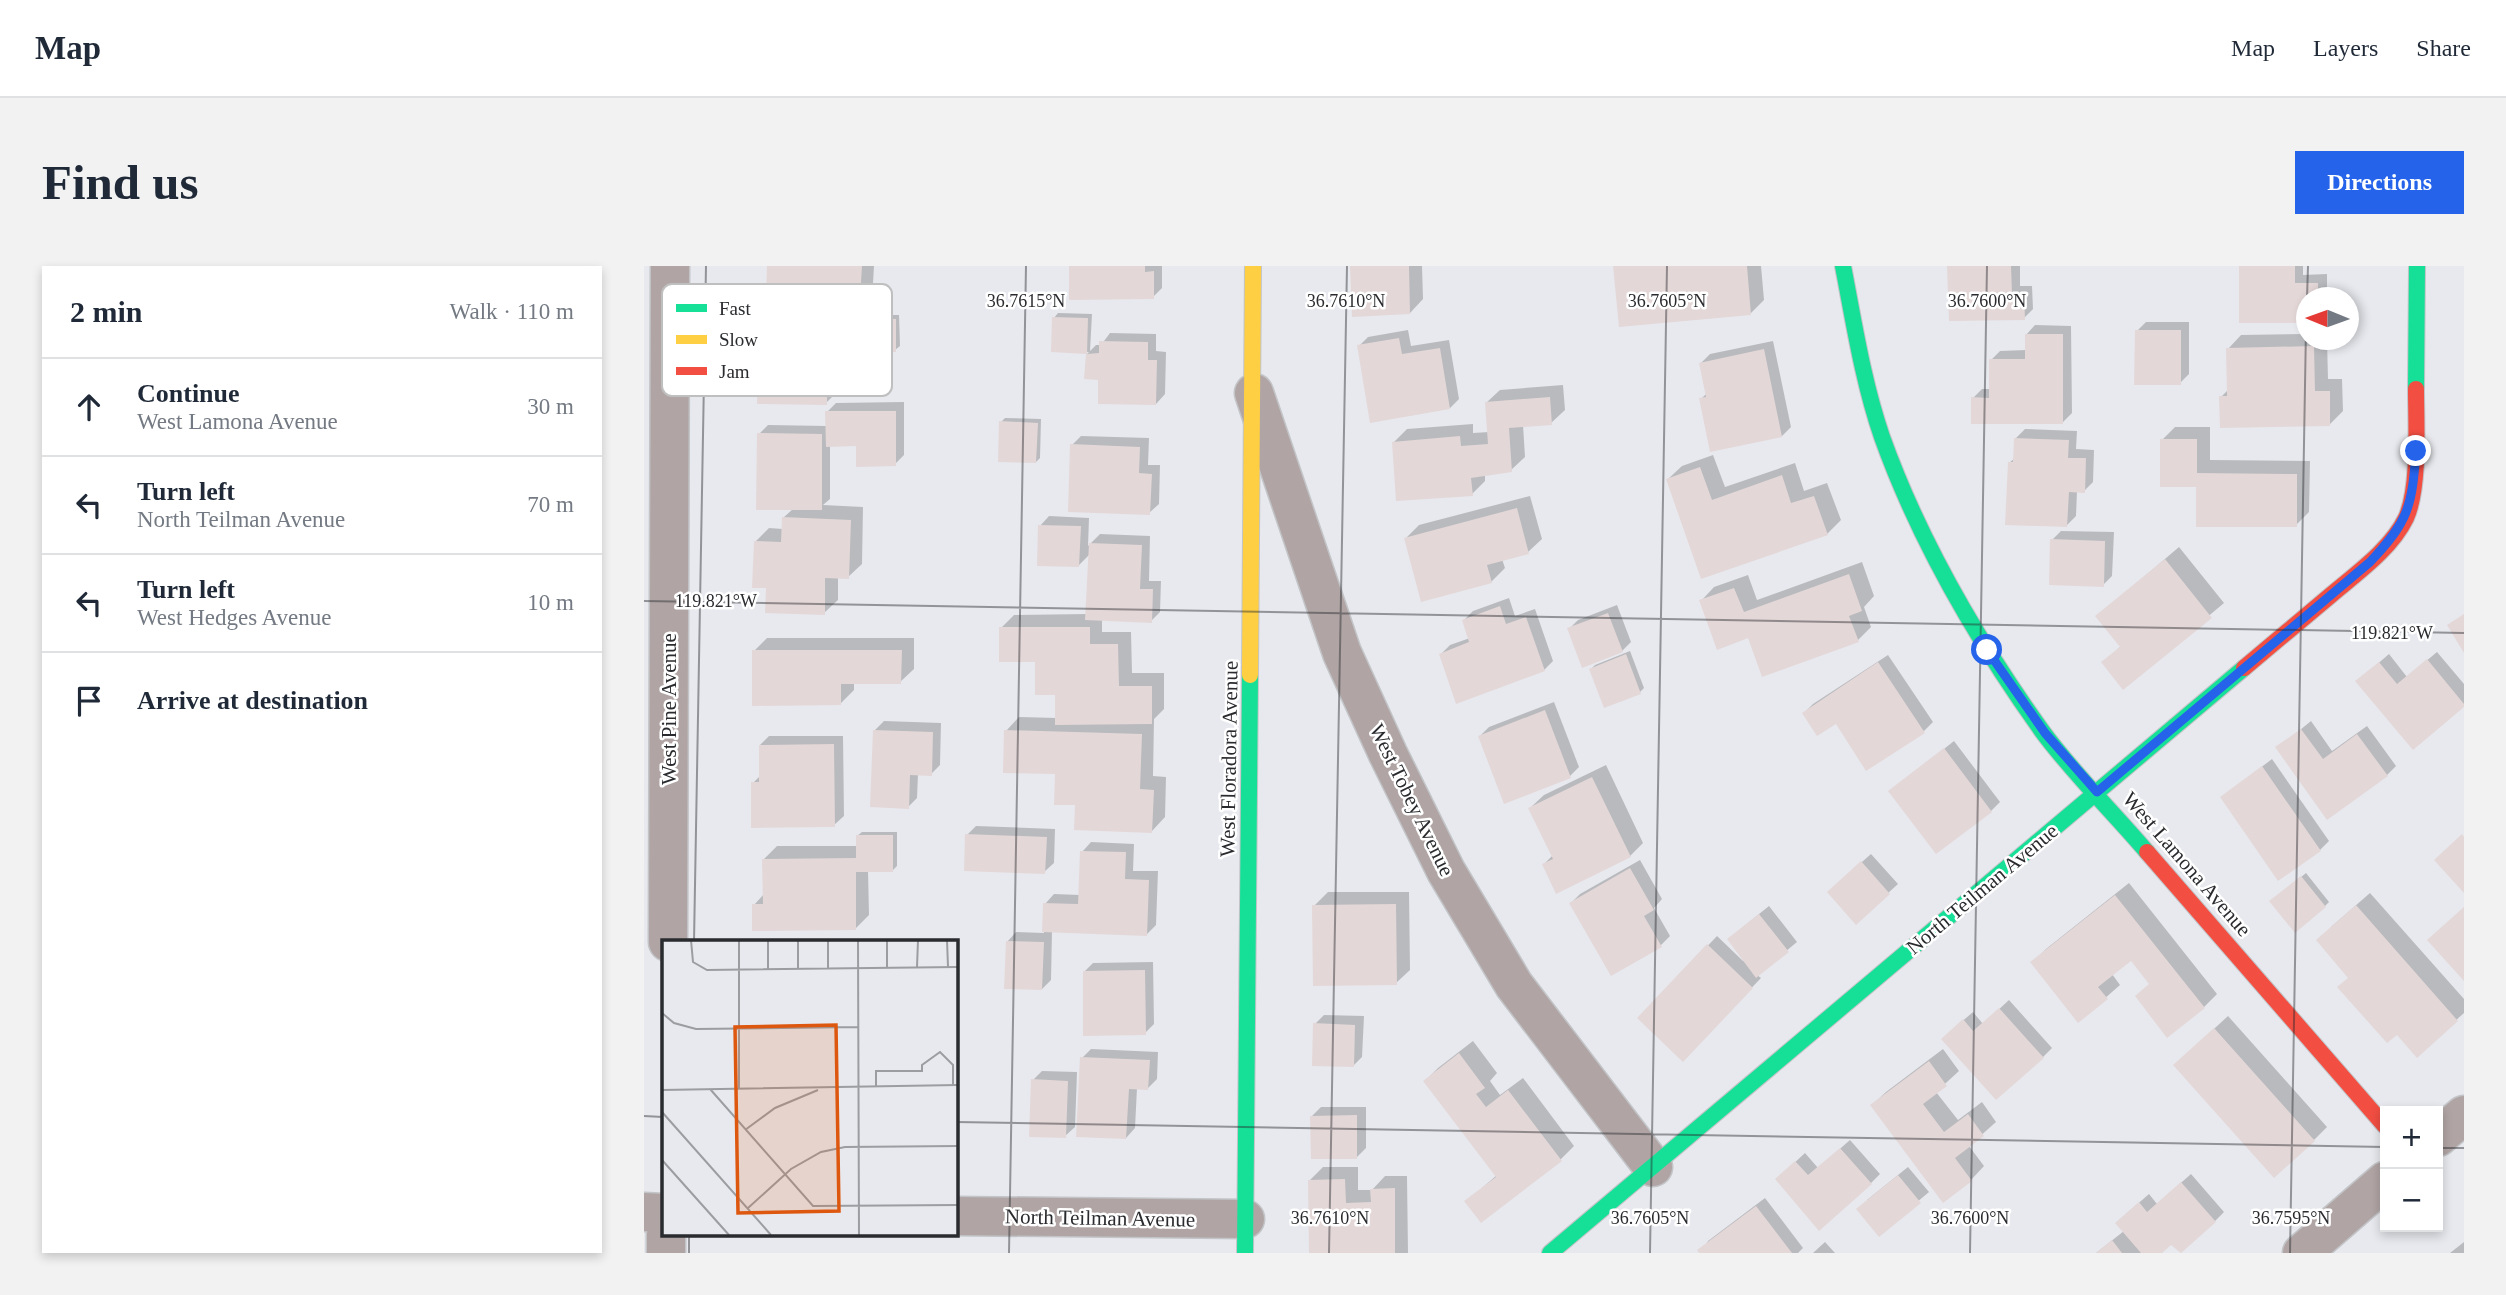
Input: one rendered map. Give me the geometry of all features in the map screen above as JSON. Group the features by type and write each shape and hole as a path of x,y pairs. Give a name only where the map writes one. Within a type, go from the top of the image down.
{"street":[{"name":"West Pine Avenue","path":"670,266 670,284"},
{"name":"West Floradora Avenue","path":"1245,1236 1253,266"},
{"name":"West Lamona Avenue","path":"1843,266 1857,341 1882,436 1930,552 1987,650 2045,733 2380,1120"},
{"name":"North Teilman Avenue","path":"1550,1253 2370,562 2391,539 2406,517 2413,485 2416,451 2417,266"},
{"name":"West Tobey Avenue","path":"1254,391 1342,653 1446,871 1514,985 1653,1167"},
{"name":"West Pine Avenue","path":"668,940 670,396"},
{"path":"2443,1133 2464,1115"},
{"path":"2302,1253 2380,1185"},
{"path":"644,1212 662,1213"},
{"name":"North Teilman Avenue","path":"957,1216 1245,1236"}],"building":[{"path":"767,266 862,266 861,284 766,284"},
{"path":"1069,266 1145,266 1145,272 1154,271 1154,299 1069,300"},
{"path":"1350,266 1409,266 1410,314 1352,317"},
{"path":"1613,266 1747,266 1751,315 1619,327"},
{"path":"1947,266 2011,266 2012,294 2024,294 2025,320 1949,321"},
{"path":"2239,266 2295,266 2295,283 2318,283 2318,287 2296,287 2296,323 2239,323"},
{"path":"1052,317 1088,318 1087,354 1099,353 1099,341 1148,342 1148,360 1157,360 1156,405 1098,404 1098,380 1084,379 1086,354 1051,352"},
{"path":"892,319 896,319 896,352 892,352"},
{"path":"2135,330 2181,330 2181,385 2134,385"},
{"path":"2025,334 2063,334 2063,424 1971,424 1971,397 1989,398 1989,359 2025,359"},
{"path":"1399,338 1402,354 1440,348 1450,409 1370,423 1357,345"},
{"path":"2296,346 2296,350 2314,350 2315,391 2330,391 2330,426 2220,428 2219,396 2227,396 2226,348"},
{"path":"1764,349 1782,437 1710,452 1699,398 1706,397 1699,363"},
{"path":"757,396 827,396 827,405 757,404"},
{"path":"1550,397 1552,425 1509,428 1512,472 1471,478 1473,496 1396,501 1392,442 1460,436 1461,446 1488,444 1485,402"},
{"path":"825,411 896,411 896,466 856,467 856,446 826,447"},
{"path":"999,421 1038,423 1036,463 998,462"},
{"path":"757,433 822,434 822,510 756,510"},
{"path":"2014,438 2069,440 2068,458 2086,458 2085,493 2069,492 2067,527 2005,525 2008,462 2013,462"},
{"path":"2160,439 2197,439 2197,473 2297,474 2297,527 2196,527 2196,487 2160,487"},
{"path":"1070,444 1140,447 1139,473 1152,474 1150,515 1068,512"},
{"path":"1700,467 1712,500 1782,475 1791,503 1814,496 1828,535 1701,579 1666,479"},
{"path":"1517,508 1529,554 1487,565 1492,583 1421,602 1404,538"},
{"path":"782,517 851,520 849,579 825,578 825,615 765,613 766,588 752,588 754,541 781,542"},
{"path":"1038,525 1081,526 1079,567 1037,566"},
{"path":"2050,539 2105,541 2104,587 2049,585"},
{"path":"1089,543 1142,545 1140,589 1153,589 1152,623 1085,620"},
{"path":"2165,559 2212,618 2123,690 2101,662 2120,647 2095,616"},
{"path":"1849,574 1862,611 1849,616 1859,642 1762,677 1748,638 1717,650 1699,600 1734,588 1744,612"},
{"path":"1500,606 1506,624 1526,617 1545,671 1456,704 1439,654 1469,642 1462,620"},
{"path":"1608,613 1623,652 1582,668 1567,628"},
{"path":"2464,614 2464,653 2447,625"},
{"path":"999,627 1090,627 1090,644 1118,644 1119,686 1152,686 1152,724 1055,725 1055,695 1035,695 1035,662 999,662"},
{"path":"752,650 902,650 901,684 841,684 841,705 752,706"},
{"path":"1626,654 1641,694 1604,708 1589,669"},
{"path":"2427,659 2464,707 2413,750 2355,681 2379,662 2397,684"},
{"path":"1878,662 1925,733 1866,771 1836,724 1817,736 1802,713"},
{"path":"1545,710 1571,778 1504,804 1478,736"},
{"path":"2301,729 2323,759 2357,734 2388,776 2327,820 2275,747"},
{"path":"873,730 933,732 932,776 910,775 909,809 870,807"},
{"path":"1004,730 1142,734 1140,789 1154,790 1152,833 1074,830 1075,805 1054,805 1055,774 1003,773"},
{"path":"834,744 835,827 751,828 751,782 759,782 759,745"},
{"path":"1944,748 1992,812 1936,854 1888,791"},
{"path":"2262,766 2321,851 2278,881 2220,797"},
{"path":"1592,777 1631,857 1556,894 1542,864 1553,859 1528,808"},
{"path":"965,834 1047,837 1045,874 964,871"},
{"path":"2462,834 2464,837 2464,893 2434,860"},
{"path":"856,835 893,835 893,872 856,872 856,930 752,931 752,904 763,904 762,859 856,858"},
{"path":"1080,851 1126,852 1125,879 1149,880 1147,936 1042,932 1043,903 1078,904"},
{"path":"1861,861 1890,894 1856,925 1827,892"},
{"path":"1630,868 1654,910 1644,916 1662,947 1611,976 1569,903"},
{"path":"2301,876 2326,907 2295,933 2269,901"},
{"path":"2115,895 2205,1008 2167,1038 2135,996 2149,984 2131,961 2098,987 2108,999 2078,1023 2030,962"},
{"path":"1396,904 1397,985 1313,986 1312,905"},
{"path":"2356,905 2458,1021 2417,1058 2397,1035 2387,1043 2337,987 2348,978 2316,940"},
{"path":"2464,907 2464,981 2427,940"},
{"path":"1759,914 1789,952 1756,978 1727,939"},
{"path":"1006,941 1044,942 1042,990 1004,989"},
{"path":"1707,944 1753,988 1683,1062 1637,1018"},
{"path":"1145,970 1146,1035 1083,1036 1083,971"},
{"path":"1999,1008 2044,1058 1996,1100 1941,1039 1963,1019 1973,1031"},
{"path":"1313,1023 1355,1025 1354,1067 1312,1066"},
{"path":"2214,1028 2315,1141 2274,1178 2173,1065"},
{"path":"1459,1053 1485,1088 1476,1094 1486,1107 1508,1090 1562,1161 1481,1223 1464,1201 1496,1177 1423,1081"},
{"path":"1080,1057 1150,1060 1148,1090 1129,1089 1126,1139 1076,1137"},
{"path":"1929,1061 1947,1086 1923,1104 1944,1132 1968,1114 1984,1136 1955,1158 1972,1181 1943,1203 1870,1105"},
{"path":"1031,1079 1068,1081 1066,1138 1029,1137"},
{"path":"1357,1115 1357,1159 1311,1159 1310,1116"},
{"path":"1840,1148 1872,1184 1819,1231 1775,1179 1795,1161 1808,1175"},
{"path":"1898,1175 1921,1203 1879,1237 1856,1209"},
{"path":"1345,1179 1346,1203 1371,1202 1370,1189 1395,1188 1395,1253 1309,1253 1308,1180"},
{"path":"2181,1182 2216,1222 2181,1253 2171,1245 2162,1253 2141,1253 2115,1223 2139,1202 2147,1212"},
{"path":"1756,1206 1792,1253 1699,1253 1697,1250"},
{"path":"2112,1240 2122,1253 2096,1253"}],"traffic: fast":[{"path":"1843,266 1875,416 1897,476 1932,553 1995,662 2042,731 2079,777 2147,852"},
{"path":"2416,389 2417,266"},
{"path":"1550,1253 2244,668"},
{"path":"1245,1253 1250,675"}],"traffic: slow":[{"path":"1250,675 1253,266"}],"traffic: jam":[{"path":"2244,668 2373,560 2400,529 2406,518 2413,490 2416,389"},
{"path":"2147,852 2380,1120"}],"route":[{"path":"1987,650 2045,733 2097,792 2370,562 2406,517 2413,485 2416,451"}]}
